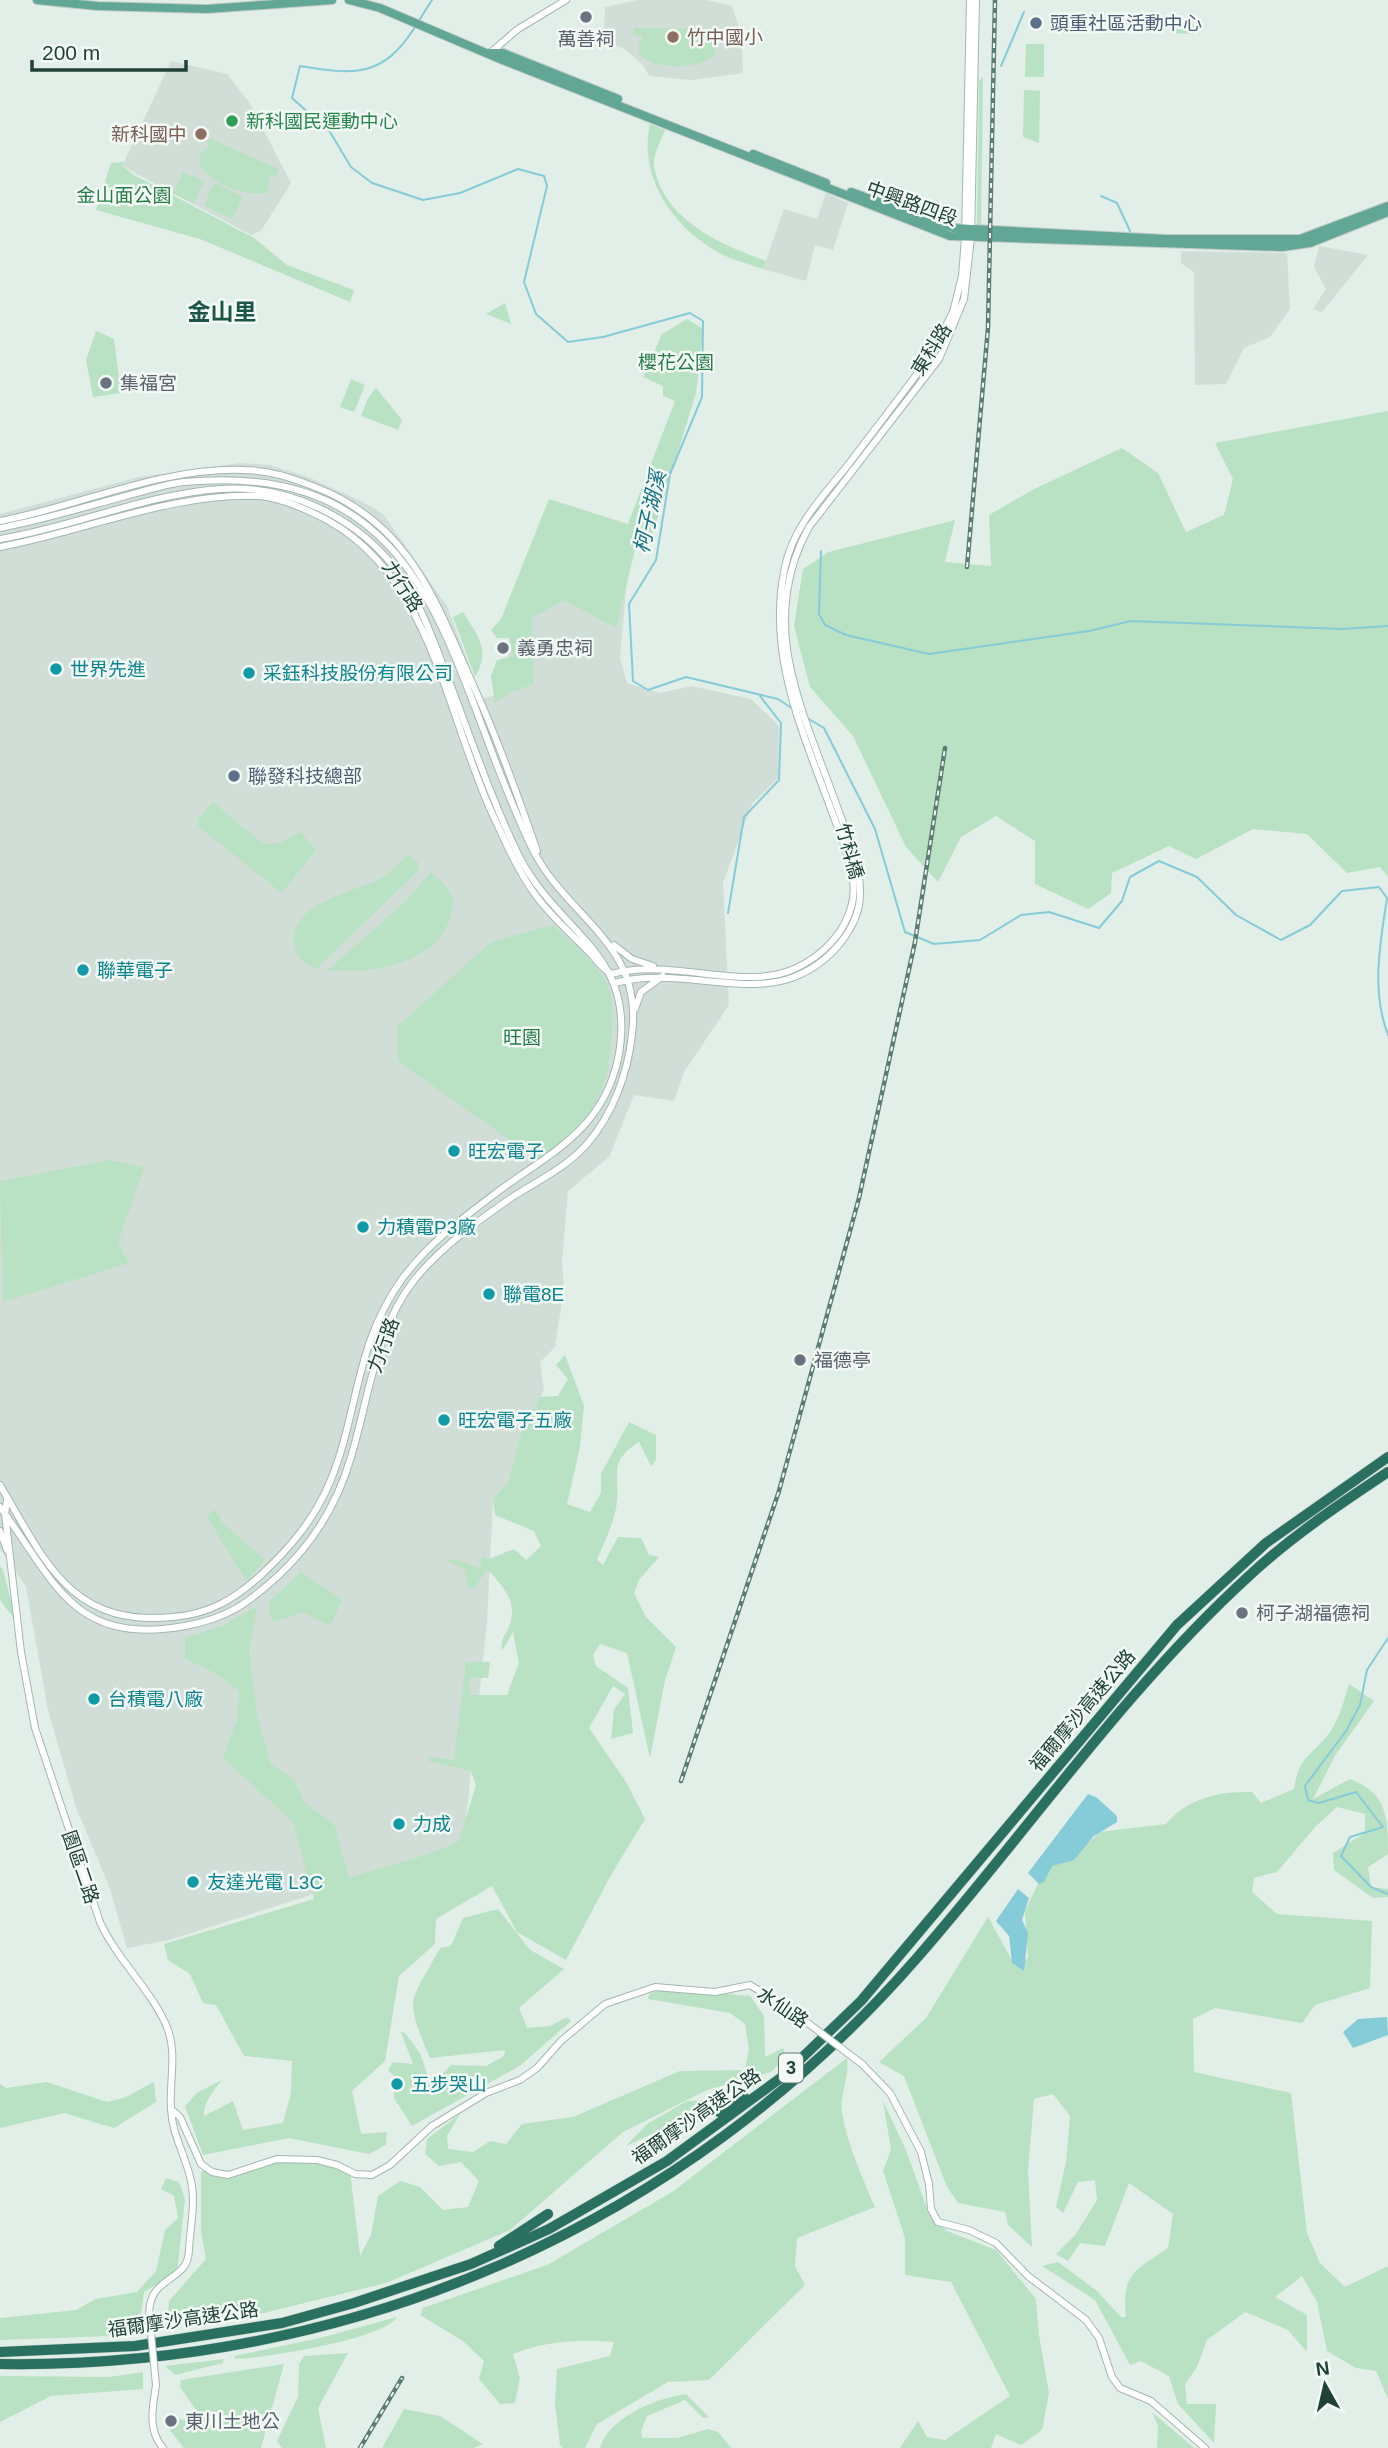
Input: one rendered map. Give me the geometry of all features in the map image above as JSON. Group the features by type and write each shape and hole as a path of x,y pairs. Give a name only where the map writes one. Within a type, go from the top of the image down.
{"highway":[{"name":"福爾摩沙高速公路","path":"0,2352 135,2346 282,2323 471,2264 549,2229 667,2161 782,2077 861,2001 1121,1688 1177,1625 1266,1543 1388,1457"},
{"name":"福爾摩沙高速公路","path":"0,2364 70,2365 135,2360 284,2338 453,2285 604,2215 676,2171 777,2097 881,1998 966,1900 1132,1695 1202,1621 1286,1545 1388,1472"},
{"path":"719,2112 782,2077"},
{"path":"471,2264 548,2214"}],"main road":[{"path":"37,0 207,9 332,0"},
{"name":"中興路四段","path":"349,0 363,2 490,53 503,53 823,182 968,233 1282,247 1310,243 1388,212"},
{"name":"中興路四段","path":"968,233 1282,241 1320,233 1388,206"}],"street":[{"path":"490,53 518,29 566,0"},
{"name":"東科路","path":"968,233 970,0"},
{"name":"東科路","path":"785,659 778,620 784,571 791,546 817,504 922,366 944,332 958,298 968,233 976,0"},
{"name":"力行路","path":"0,521 156,481 243,470 288,476 341,497 378,522 409,556 423,577 450,628 477,692 545,870"},
{"name":"力行路","path":"0,528 180,482 275,482 328,499 356,515 390,544 414,573 468,689 514,810 545,870 621,958 633,1019 628,1063 617,1096 589,1142 565,1164 465,1231 413,1282 394,1314 382,1345 351,1458 330,1509 300,1555 249,1602 206,1622 158,1631 131,1630 85,1613 66,1600 30,1555 0,1507"},
{"name":"力行路","path":"0,539 170,497 220,489 265,490 294,498 337,517 372,542 401,576 426,621 496,810 525,869 537,888 591,945 611,974 615,983 622,1031 608,1092 582,1132 444,1233 420,1255 399,1283 382,1310 369,1342 330,1481 310,1521 289,1549 242,1592 216,1608 196,1614 136,1619 119,1616 78,1596 61,1582 40,1555 0,1485"},
{"name":"力行路","path":"0,547 183,501 221,496 262,496 293,503 333,522 366,547 389,574 419,624 491,812 532,891 552,916 611,974"},
{"name":"竹科橋","path":"656,967 769,976 792,970 814,958 832,942 844,925 852,904 850,870 785,659"},
{"name":"竹科橋","path":"664,975 769,983 794,977 818,964 838,946 850,929 858,909 861,891 852,848 785,659"},
{"path":"594,927 632,958 656,967"},
{"path":"611,974 656,967"},
{"path":"615,983 664,975"},
{"path":"633,1019 641,992 664,975"},
{"name":"園區二路","path":"7,1498 5,1514 16,1610"},
{"name":"園區二路","path":"0,1531 10,1560 25,1683 35,1728 91,1896 112,1947 167,2028 172,2050 173,2128 192,2186 189,2250 184,2266 153,2292 149,2300 156,2385 153,2427 156,2440 163,2448"},
{"path":"11,1556 18,1550 30,1555"},
{"name":"水仙路","path":"171,2109 180,2118 201,2164 212,2172 228,2175 277,2159 317,2160 337,2165 355,2174 372,2175 390,2165 432,2126 486,2093 520,2080 537,2068 551,2051 598,2009 618,1999 655,1987 715,1992 750,1985 788,2008 862,2064 890,2093 921,2152 933,2215 939,2222 969,2230 996,2243 1028,2276 1086,2320 1098,2338 1112,2377 1120,2388 1152,2401 1205,2448"}],"shaded area":[{"name":"竹中國小","path":"638,0 707,0 732,6 741,33 743,73 692,80 649,76 643,65 626,50 604,40 605,7"},
{"name":"新科國中","path":"171,61 227,74 249,102 291,183 261,231 251,235 122,166"},
{"path":"826,193 848,203 833,250 815,245 806,281 763,269 784,209 817,219"},
{"path":"1319,246 1368,255 1322,312 1313,309 1326,289 1314,267"},
{"path":"1181,251 1287,253 1290,309 1270,337 1244,348 1226,384 1195,385 1194,272 1181,263"},
{"path":"240,463 270,465 308,477 383,514 447,606 482,699 496,695 554,507 631,534 620,658 627,683 659,693 692,686 751,699 779,726 778,778 752,804 723,883 729,1005 684,1072 674,1101 634,1095 609,1157 568,1191 562,1260 564,1288 555,1347 540,1362 544,1390 522,1430 508,1482 493,1499 487,1622 463,1847 169,1940 127,1948 110,1889 76,1807 48,1710 26,1587 0,1549 0,514 139,477"}],"green space":[{"path":"1174,23 1194,24 1193,34 1173,33"},
{"path":"634,28 717,29 717,36 710,37 715,52 708,60 695,64 680,66 651,62 642,56 639,47 644,36 633,35"},
{"path":"1026,44 1044,44 1044,77 1025,77"},
{"path":"983,77 981,225 977,225 979,81"},
{"path":"1024,90 1040,91 1039,143 1023,137"},
{"path":"650,124 665,130 657,148 654,167 669,202 682,216 713,238 766,261 763,269 718,252 686,229 673,214 654,181 649,162"},
{"path":"209,138 278,169 275,176 270,174 268,192 243,192 216,181 206,172 200,163 201,154 210,146 207,143"},
{"name":"金山面公園","path":"124,162 122,166 134,175 254,238 287,265 354,290 350,302 200,239 96,210 111,163"},
{"path":"183,172 204,181 194,203 173,194"},
{"path":"214,183 243,197 232,219 204,205"},
{"path":"505,303 511,324 486,314"},
{"name":"櫻花公園","path":"687,319 703,329 696,393 653,533 640,529 616,628 564,600 532,618 534,684 511,692 495,703 491,676 497,660 513,656 509,638 497,638 491,630 501,619 549,499 628,524 675,401 663,396 663,386 643,377 662,334"},
{"path":"96,331 114,339 121,393 93,397 86,360"},
{"path":"351,379 365,385 354,412 340,407"},
{"path":"376,388 402,420 398,430 361,416 368,398"},
{"path":"1388,411 1388,877 1380,867 1347,873 1307,834 1253,829 1196,859 1169,846 1112,873 1111,893 1088,909 1035,884 1035,841 996,816 961,837 938,882 906,847 853,736 810,687 794,626 803,569 829,552 955,520 945,562 991,566 989,515 1034,489 1122,448 1158,473 1186,532 1224,515 1233,479 1215,443"},
{"path":"463,612 481,643 482,659 475,677 453,617"},
{"path":"213,802 263,844 280,843 300,832 316,850 282,893 199,827 197,820"},
{"path":"408,855 418,862 418,871 316,969 300,958 294,941 296,928 303,917 326,901 382,878"},
{"path":"431,872 443,883 453,902 450,918 442,934 431,946 416,956 381,968 328,970 405,902"},
{"name":"旺園","path":"553,925 602,975 609,988 613,1017 610,1055 601,1091 583,1120 538,1160 398,1061 397,1027 491,942"},
{"path":"109,1160 144,1167 118,1243 129,1263 3,1302 0,1181"},
{"path":"565,1355 584,1406 580,1447 567,1504 590,1512 601,1493 601,1474 629,1422 656,1435 656,1460 651,1466 639,1442 628,1450 618,1464 615,1515 597,1560 603,1565 618,1537 641,1538 649,1555 659,1557 639,1580 634,1593 646,1617 676,1647 665,1680 650,1758 627,1653 600,1644 593,1655 596,1666 628,1688 633,1733 611,1739 614,1710 625,1694 613,1686 589,1728 626,1782 645,1819 611,1875 566,1960 517,1932 492,1886 436,1919 435,1944 399,1976 385,2061 352,2091 361,2134 387,2132 386,2145 369,2154 289,2138 203,2155 185,2106 198,2092 222,2080 207,2102 204,2116 233,2101 243,2130 283,2123 291,2093 292,2061 244,2056 216,2005 203,2003 190,1974 168,1960 164,1944 314,1899 293,1822 223,1758 237,1720 239,1691 215,1673 185,1659 185,1638 224,1625 257,1606 249,1649 257,1714 270,1763 294,1780 304,1802 335,1826 349,1878 419,1857 459,1841 476,1785 471,1771 428,1761 429,1757 454,1760 466,1662 490,1662 488,1678 470,1678 470,1695 507,1695 519,1663 513,1632 502,1651 502,1642 512,1611 504,1589 487,1569 474,1589 466,1586 466,1570 445,1560 457,1560 480,1568 482,1556 489,1559 514,1549 526,1560 541,1546 534,1531 495,1515 493,1499 508,1482 522,1430 540,1397 558,1396 568,1379 556,1365"},
{"path":"214,1509 223,1523 265,1560 246,1581 207,1517"},
{"path":"0,1566 3,1570 16,1621 0,1600"},
{"path":"301,1572 342,1600 330,1626 303,1612 272,1622 268,1603"},
{"path":"1349,1684 1374,1701 1336,1754 1313,1799 1350,1779 1363,1785 1379,1800 1386,1819 1388,1854 1368,1867 1371,1887 1388,1889 1388,1897 1373,1898 1334,1870 1333,1853 1365,1833 1365,1814 1337,1807 1316,1826 1277,1872 1254,1878 1252,1892 1277,1914 1372,1921 1370,1988 1315,2005 1302,2023 1215,2008 1193,2019 1194,2072 1291,2093 1307,2233 1320,2263 1345,2287 1388,2266 1388,2399 1376,2371 1356,2368 1327,2351 1317,2302 1302,2276 1275,2297 1307,2315 1307,2352 1288,2330 1245,2312 1207,2340 1197,2367 1185,2384 1187,2404 1216,2404 1214,2443 1178,2404 1169,2376 1141,2361 1130,2365 1095,2300 1042,2266 1058,2262 1097,2291 1121,2317 1126,2317 1128,2282 1138,2269 1168,2248 1173,2214 1129,2183 1105,2246 1080,2243 1068,2261 1056,2254 1076,2234 1097,2200 1095,2180 1078,2182 1063,2213 1056,2207 1066,2162 1070,2116 1053,2094 1034,2099 1028,2170 1032,2247 1008,2225 1005,2212 958,2203 947,2187 904,2076 879,2062 926,2018 988,1917 1015,1966 1028,1958 1025,1911 1045,1869 1081,1850 1100,1832 1166,1824 1174,1815 1194,1802 1216,1795 1252,1792 1261,1803 1294,1789 1302,1763 1328,1735 1335,1723"},
{"path":"498,1909 530,1950 564,1969 519,2008 527,2028 550,2026 567,2017 571,2021 521,2065 412,2126 394,2098 394,2076 388,2070 393,2062 413,2064 401,2032 405,2033 420,2053 428,2077 438,2078 451,2065 486,2066 504,2056 505,2050 430,2058 413,2010 422,1980 440,1948 451,1946 463,1918"},
{"path":"664,1988 750,1996 764,2016 765,2057 783,2048 786,2057 771,2072 707,2090 623,2132 510,2230 386,2283 264,2313 167,2326 169,2301 206,2259 201,2232 201,2171 233,2174 296,2158 350,2172 360,2256 371,2235 378,2196 400,2181 420,2187 443,2210 468,2207 479,2181 461,2162 439,2166 425,2154 427,2139 460,2114 447,2136 448,2149 473,2152 490,2141 506,2144 522,2124 573,2117 680,2071 745,2070 749,2049 745,2024 730,2013 648,1999 649,1994"},
{"path":"847,2058 842,2113 860,2173 875,2207 797,2238 795,2266 805,2285 709,2380 668,2382 597,2424 585,2448 563,2448 560,2445 555,2403 557,2369 610,2356 614,2342 562,2342 513,2354 520,2378 515,2403 500,2404 479,2379 484,2361 463,2341 420,2315 423,2308 547,2265 672,2192"},
{"path":"47,2082 107,2102 126,2097 154,2082 156,2102 114,2128 64,2113 0,2128 0,2084 6,2088"},
{"path":"739,2099 671,2134 650,2135 626,2146 647,2124 687,2101"},
{"path":"883,2101 906,2150 929,2214 947,2231 996,2250 1036,2299 1049,2393 1042,2430 1021,2445 996,2434 991,2448 900,2448 918,2421 927,2437 945,2440 1010,2396 951,2282 905,2275 905,2238 883,2171 891,2150"},
{"path":"166,2178 179,2182 185,2200 177,2273 144,2292 138,2335 0,2340 0,2318 76,2310 96,2299 137,2292 156,2271 165,2230 178,2218 174,2196 161,2189"},
{"path":"397,2317 371,2333 323,2346 250,2358 236,2359 234,2356 320,2338"},
{"path":"348,2353 318,2408 326,2448 282,2448 277,2441 298,2397 299,2364 304,2356"},
{"path":"224,2359 223,2363 175,2375 165,2366"},
{"path":"284,2364 261,2448 184,2448 169,2429 167,2416 192,2422 198,2413 180,2387 181,2380"},
{"path":"143,2372 143,2389 51,2396 0,2422 0,2376 109,2377"},
{"path":"686,2394 709,2417 703,2418 685,2400 647,2416 641,2431 642,2438 677,2438 708,2429 718,2432 731,2448 600,2448 613,2427 624,2418 648,2405"},
{"path":"404,2409 440,2416 483,2444 474,2448 382,2448"},
{"path":"1152,2412 1194,2448 1157,2448 1158,2426"}],"water":[{"path":"1088,1794 1096,1797 1117,1816 1117,1822 1094,1836 1074,1860 1052,1866 1044,1882 1039,1884 1028,1873"},
{"path":"1018,1889 1029,1898 1022,1920 1028,1933 1024,1971 1012,1963 1009,1936 996,1921"},
{"path":"1387,2017 1388,2035 1353,2048 1343,2032 1358,2019"}],"waterway":[{"name":"柯子湖溪","path":"418,22 432,0"},
{"path":"1001,66 1024,12"},
{"name":"柯子湖溪","path":"415,27 391,56 366,69 336,71 300,66 292,98 330,132 351,167 372,183 423,200 460,193 518,169 544,176 547,186 524,282 536,314 568,342 603,337 690,313 703,321 702,397 670,474 656,560 629,604 633,681 648,690 686,677 778,699 793,709"},
{"path":"1101,196 1117,203 1130,231"},
{"path":"821,551 819,614 825,625 846,635 929,654 1089,631 1131,621 1342,629 1388,626"},
{"path":"728,913 744,817 779,780 781,723 760,696"},
{"name":"柯子湖溪","path":"807,718 824,728 875,829 905,932 934,944 980,940 1021,915 1049,912 1099,928 1122,901 1130,877 1159,861 1197,877 1236,915 1281,940 1310,925 1342,891 1379,887 1387,898 1378,984 1388,1035"},
{"name":"柯子湖溪","path":"1388,1638 1367,1670 1360,1705 1346,1731 1305,1786 1308,1800 1319,1803 1356,1792 1383,1827 1350,1837 1341,1856 1371,1887 1388,1894"}],"railway":[{"path":"967,567 988,328 995,0"},
{"path":"681,1781 779,1491 859,1198 915,942 945,748"},
{"path":"360,2448 402,2378"}],"place":[{"name":"萬善祠","path":"586,17"},
{"name":"頭重社區活動中心","path":"1036,23"},
{"name":"竹中國小","path":"673,37"},
{"name":"新科國民運動中心","path":"232,121"},
{"name":"新科國中","path":"201,134"},
{"name":"集福宮","path":"106,383"},
{"name":"義勇忠祠","path":"503,648"},
{"name":"世界先進","path":"56,669"},
{"name":"采鈺科技股份有限公司","path":"249,673"},
{"name":"聯發科技總部","path":"234,776"},
{"name":"聯華電子","path":"83,970"},
{"name":"旺宏電子","path":"454,1151"},
{"name":"力積電P3廠","path":"363,1227"},
{"name":"聯電8E","path":"489,1294"},
{"name":"福德亭","path":"800,1360"},
{"name":"旺宏電子五廠","path":"444,1420"},
{"name":"柯子湖福德祠","path":"1242,1613"},
{"name":"台積電八廠","path":"94,1699"},
{"name":"力成","path":"399,1824"},
{"name":"友達光電 L3C","path":"193,1882"},
{"name":"五步哭山","path":"397,2084"},
{"name":"東川土地公","path":"171,2421"}],"district":[{"name":"金山里","path":"222,312"}]}
